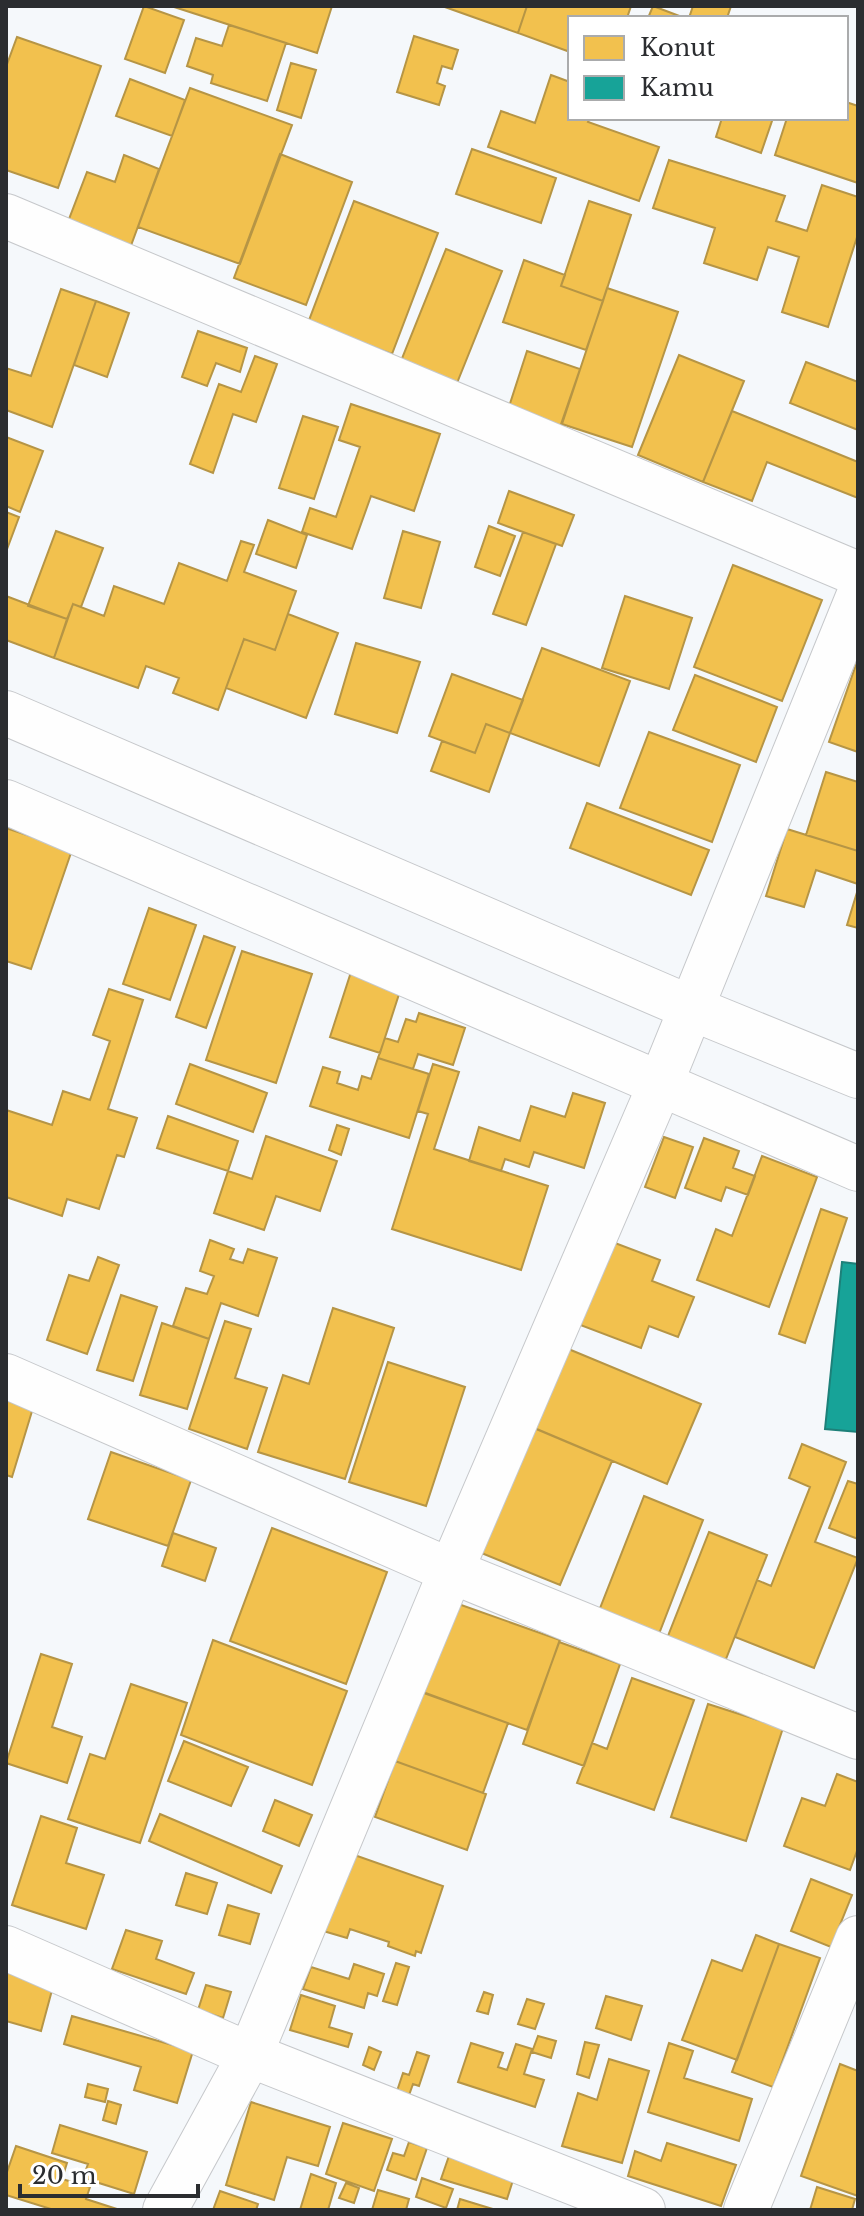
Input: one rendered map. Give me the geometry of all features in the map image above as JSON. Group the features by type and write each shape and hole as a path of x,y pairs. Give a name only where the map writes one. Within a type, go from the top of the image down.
{"street":[{"path":"6,216 858,574"},
{"path":"165,2210 250,2055 451,1571 660,1085 858,597"},
{"path":"6,713 691,1008 858,1076"},
{"path":"6,802 858,1169"},
{"path":"6,1376 451,1571 858,1737"},
{"path":"746,2210 858,1938"},
{"path":"6,1948 250,2055 643,2210"}],"building: Konut":[{"path":"144,6 184,20 165,73 125,59"},
{"path":"171,6 332,6 317,53"},
{"path":"442,6 527,6 518,33"},
{"path":"527,6 631,6 628,16 568,16 568,51 518,33"},
{"path":"653,6 679,16 649,16"},
{"path":"693,6 731,6 728,16 690,16"},
{"path":"229,25 286,43 267,101 211,83 213,75 187,66 196,38 222,46"},
{"path":"414,36 458,50 452,69 442,66 437,83 445,86 439,105 397,92"},
{"path":"17,37 101,66 58,188 6,170 6,67"},
{"path":"291,63 316,70 301,118 277,110"},
{"path":"551,75 568,81 568,120 589,120 659,147 639,201 488,147 501,111 535,123"},
{"path":"130,79 185,100 172,136 116,116"},
{"path":"190,88 292,125 240,264 138,227"},
{"path":"848,103 858,106 858,183 775,155 786,120 848,120"},
{"path":"721,120 772,120 761,153 716,137"},
{"path":"472,149 556,178 541,223 456,194"},
{"path":"280,154 352,182 306,305 234,278"},
{"path":"124,155 159,169 129,251 66,227 87,172 115,182"},
{"path":"669,160 785,196 776,221 807,231 822,185 858,197 858,234 828,327 782,312 799,257 768,247 757,280 704,263 715,228 653,208"},
{"path":"354,201 438,233 392,354 308,323"},
{"path":"589,201 631,215 603,301 561,286"},
{"path":"446,249 502,271 457,383 401,361"},
{"path":"524,260 565,275 561,286 603,301 586,350 503,322"},
{"path":"607,288 678,312 632,447 562,424"},
{"path":"61,289 96,301 52,427 6,410 6,368 31,376"},
{"path":"96,301 129,313 107,377 74,365"},
{"path":"198,331 247,348 240,372 216,363 207,386 182,377"},
{"path":"527,351 580,369 558,433 506,416"},
{"path":"679,355 744,381 703,482 638,455"},
{"path":"255,356 277,364 256,422 233,414 213,473 190,464 219,384 241,392"},
{"path":"806,362 858,382 858,430 790,403"},
{"path":"351,404 440,434 414,511 371,496 352,549 302,532 310,508 336,517 360,447 339,440"},
{"path":"732,411 858,462 858,498 767,462 752,501 703,482"},
{"path":"303,416 338,427 314,499 279,488"},
{"path":"6,437 43,451 20,512 6,506"},
{"path":"509,491 574,515 562,546 498,523"},
{"path":"6,512 19,517 6,552"},
{"path":"268,520 307,535 296,568 256,554"},
{"path":"489,526 515,536 500,576 475,567"},
{"path":"56,531 103,548 81,607 73,604 67,619 28,606"},
{"path":"403,531 440,542 421,608 384,598"},
{"path":"523,532 556,544 526,625 493,614"},
{"path":"241,541 254,545 244,572 296,591 275,650 244,639 218,710 173,693 179,678 146,666 138,688 54,658 73,604 104,616 114,586 164,604 179,563 227,581"},
{"path":"733,565 822,600 782,701 694,667"},
{"path":"6,596 67,619 54,658 6,640"},
{"path":"625,596 692,618 669,689 602,668"},
{"path":"288,614 338,633 306,718 226,688 244,639 275,650"},
{"path":"356,643 420,662 397,733 335,714"},
{"path":"542,648 630,681 599,766 510,733"},
{"path":"858,659 858,752 829,742"},
{"path":"452,674 523,700 510,733 486,724 475,753 429,736"},
{"path":"695,675 777,707 756,762 673,730"},
{"path":"486,724 510,733 489,792 431,771 442,741 475,753"},
{"path":"649,732 740,765 712,842 620,808"},
{"path":"826,772 858,782 858,851 806,835"},
{"path":"587,803 709,850 691,895 570,848"},
{"path":"6,828 72,850 31,969 6,961"},
{"path":"787,829 858,851 858,884 816,870 804,907 766,896"},
{"path":"858,889 858,928 847,925"},
{"path":"149,908 196,925 170,1000 123,984"},
{"path":"204,936 235,947 206,1028 176,1017"},
{"path":"242,951 312,974 276,1083 206,1060"},
{"path":"351,972 401,988 380,1053 330,1037"},
{"path":"109,989 143,1000 108,1109 137,1118 124,1157 117,1155 99,1209 67,1199 62,1216 6,1197 6,1110 52,1125 63,1091 90,1100 110,1041 93,1035"},
{"path":"419,1013 465,1028 453,1065 418,1054 413,1069 378,1058 385,1038 398,1042 406,1019 416,1022"},
{"path":"378,1058 429,1074 409,1138 310,1106 323,1067 340,1072 337,1083 358,1090 362,1076 371,1079"},
{"path":"190,1064 267,1093 253,1132 176,1104"},
{"path":"433,1064 459,1072 434,1149 548,1186 521,1270 392,1229 428,1114 418,1111"},
{"path":"573,1093 605,1103 584,1168 534,1152 529,1167 505,1159 501,1171 469,1161 479,1127 520,1141 531,1106 565,1117"},
{"path":"168,1116 238,1141 228,1171 157,1148"},
{"path":"337,1125 349,1129 341,1155 329,1150"},
{"path":"266,1136 337,1161 320,1211 276,1196 264,1230 214,1213 228,1171 252,1179"},
{"path":"664,1137 693,1147 675,1198 645,1187"},
{"path":"704,1138 739,1151 733,1168 755,1176 748,1195 726,1187 721,1201 685,1188"},
{"path":"762,1156 817,1177 769,1307 697,1280 716,1229 732,1236"},
{"path":"821,1209 847,1218 805,1343 779,1334"},
{"path":"210,1240 234,1249 230,1259 243,1263 248,1249 277,1258 258,1316 221,1303 209,1339 173,1326 186,1288 207,1294 214,1276 200,1271"},
{"path":"607,1240 660,1260 652,1281 694,1297 678,1337 649,1326 641,1348 575,1323"},
{"path":"98,1257 119,1265 87,1354 47,1340 69,1275 89,1281"},
{"path":"121,1295 157,1307 133,1381 97,1370"},
{"path":"333,1308 394,1328 345,1479 258,1452 283,1375 309,1384"},
{"path":"225,1321 251,1329 235,1378 267,1388 247,1449 189,1429"},
{"path":"162,1323 209,1339 187,1409 140,1395"},
{"path":"566,1348 701,1404 667,1484 532,1427"},
{"path":"388,1362 465,1387 426,1506 349,1482"},
{"path":"6,1399 33,1408 12,1477 6,1475"},
{"path":"522,1423 612,1461 560,1585 469,1548"},
{"path":"802,1444 846,1462 815,1542 858,1558 814,1668 735,1637 757,1580 771,1586 810,1487 789,1478"},
{"path":"111,1452 191,1480 168,1546 88,1519"},
{"path":"848,1481 858,1484 858,1539 829,1528"},
{"path":"644,1496 703,1520 657,1639 597,1616"},
{"path":"272,1528 387,1572 346,1684 230,1641"},
{"path":"709,1532 767,1555 724,1664 666,1641"},
{"path":"173,1533 216,1548 205,1581 162,1566"},
{"path":"447,1600 560,1640 527,1730 415,1690"},
{"path":"213,1640 347,1691 312,1785 181,1735"},
{"path":"559,1642 620,1664 584,1766 523,1744"},
{"path":"41,1654 72,1664 52,1727 82,1737 67,1783 6,1763"},
{"path":"632,1678 694,1700 654,1810 577,1783 592,1743 607,1749"},
{"path":"131,1684 187,1703 140,1843 68,1819 90,1754 105,1759"},
{"path":"420,1691 508,1723 483,1793 395,1761"},
{"path":"708,1704 783,1728 746,1841 671,1817"},
{"path":"184,1741 248,1767 231,1806 168,1781"},
{"path":"395,1761 486,1794 467,1850 375,1817"},
{"path":"837,1774 858,1782 858,1848 850,1870 784,1846 802,1798 825,1806"},
{"path":"275,1800 312,1815 299,1846 263,1831"},
{"path":"160,1814 282,1866 271,1893 149,1841"},
{"path":"41,1816 77,1828 66,1863 104,1875 86,1929 12,1905"},
{"path":"343,1851 443,1886 421,1953 416,1951 415,1956 388,1946 389,1942 350,1929 347,1938 320,1930"},
{"path":"186,1873 217,1883 207,1914 176,1905"},
{"path":"811,1879 852,1895 831,1947 791,1931"},
{"path":"228,1905 259,1914 250,1944 219,1935"},
{"path":"126,1930 162,1941 156,1959 194,1973 186,1994 112,1969"},
{"path":"756,1935 779,1944 737,2060 682,2040 712,1960 742,1971"},
{"path":"779,1944 820,1958 773,2087 732,2072"},
{"path":"396,1963 409,1967 397,2005 383,2001"},
{"path":"354,1964 384,1974 377,1996 368,1993 364,2008 303,1989 311,1967 349,1979"},
{"path":"6,1966 55,1979 41,2031 6,2021"},
{"path":"206,1985 231,1992 223,2018 198,2010"},
{"path":"484,1992 493,1995 488,2014 477,2011"},
{"path":"301,1995 335,2006 329,2027 352,2034 348,2047 290,2030"},
{"path":"606,1996 642,2006 631,2040 596,2028"},
{"path":"527,1999 544,2004 535,2029 518,2024"},
{"path":"72,2016 193,2051 177,2103 134,2090 141,2067 64,2044"},
{"path":"538,2036 556,2041 551,2058 532,2052"},
{"path":"585,2042 599,2045 589,2078 577,2074"},
{"path":"471,2043 503,2053 498,2067 507,2070 516,2044 532,2049 524,2074 544,2080 535,2107 458,2082"},
{"path":"669,2043 693,2051 684,2078 752,2099 739,2141 648,2112"},
{"path":"369,2047 381,2052 374,2070 363,2065"},
{"path":"417,2052 429,2056 419,2086 413,2084 408,2098 396,2094 403,2073 409,2075"},
{"path":"609,2059 649,2071 622,2163 562,2146 578,2093 597,2100"},
{"path":"840,2064 858,2071 858,2196 801,2176"},
{"path":"88,2084 108,2089 105,2102 85,2097"},
{"path":"108,2101 121,2105 116,2124 103,2120"},
{"path":"251,2102 330,2127 318,2166 287,2157 274,2200 226,2185"},
{"path":"343,2123 392,2139 374,2191 326,2174"},
{"path":"60,2125 147,2152 134,2194 83,2178 88,2164 52,2153"},
{"path":"409,2142 427,2148 416,2180 387,2170 393,2153 404,2156"},
{"path":"667,2143 736,2165 721,2206 628,2176 635,2151 661,2161"},
{"path":"16,2146 67,2163 62,2179 90,2187 86,2199 120,2210 54,2210 6,2195 6,2175"},
{"path":"450,2153 515,2174 507,2199 441,2179"},
{"path":"311,2174 336,2183 328,2210 300,2210"},
{"path":"422,2178 453,2189 446,2208 416,2197"},
{"path":"346,2183 359,2188 354,2203 339,2198"},
{"path":"817,2187 855,2199 852,2210 810,2210"},
{"path":"378,2190 409,2199 406,2210 372,2210"},
{"path":"220,2191 258,2204 256,2210 213,2210"},
{"path":"460,2199 496,2210 457,2210"}],"building: Kamu":[{"path":"842,1262 858,1264 858,1432 825,1429"}]}
